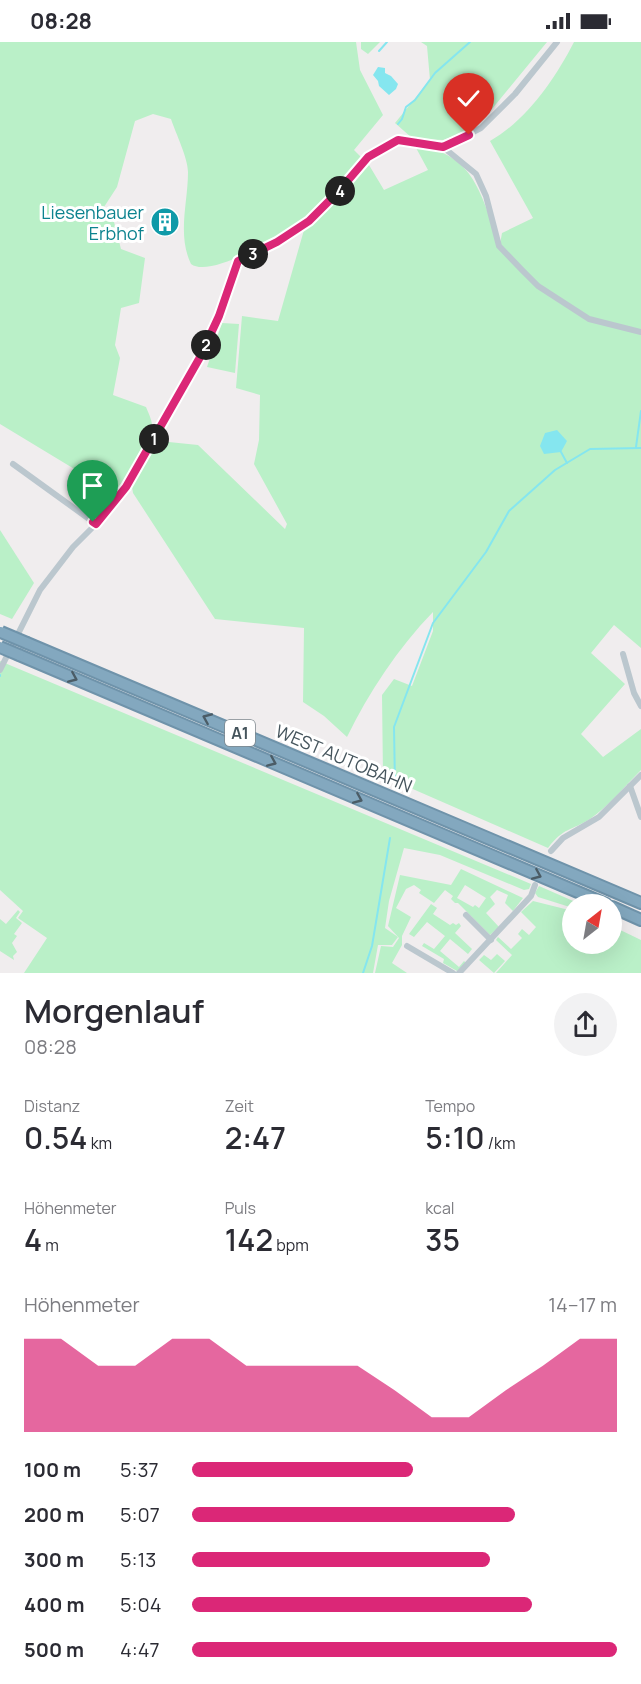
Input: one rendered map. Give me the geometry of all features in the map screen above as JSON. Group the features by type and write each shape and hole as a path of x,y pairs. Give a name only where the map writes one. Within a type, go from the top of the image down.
{"highway":[{"name":"WEST AUTOBAHN","path":"1,631 641,903"},
{"name":"WEST AUTOBAHN","path":"0,647 582,894"},
{"path":"622,911 641,920"}],"street":[{"path":"443,147 481,128 515,94 556,42"},
{"path":"0,670 40,590 126,487 199,359 219,316 238,261 277,242 309,221 368,157 398,140 443,147 476,174 486,196 499,246 538,286 589,319 641,332"},
{"path":"13,464 96,524"},
{"path":"623,654 634,693 641,706"},
{"path":"551,851 563,838 599,817 641,775"},
{"path":"630,786 641,817"},
{"path":"459,973 531,896 535,885"},
{"path":"466,915 491,940"},
{"path":"407,946 453,973"}],"green space":[{"path":"0,42 356,42 360,70 383,115 354,150 369,165 384,190 428,170 415,146 436,150 452,158 464,168 481,194 500,244 502,233 533,218 490,141 516,122 539,98 574,42 641,42 641,648 614,625 591,653 625,684 581,734 603,757 641,729 641,770 597,814 563,833 548,848 383,776 382,695 394,679 412,686 433,631 433,612 385,671 347,737 324,716 303,702 304,628 215,619 133,493 132,487 159,441 198,445 285,529 287,524 254,464 259,440 260,395 236,388 242,316 278,321 304,230 299,223 245,254 214,266 201,267 191,264 184,230 188,172 184,153 171,119 153,114 135,121 117,187 104,207 107,216 114,222 121,249 145,258 139,303 121,308 115,345 120,358 113,395 146,407 152,425 144,451 114,493 0,424"},
{"path":"361,42 380,42 368,54 361,49"},
{"path":"421,42 547,42 483,120 465,132 443,140 412,138 395,123 430,80 427,46"},
{"path":"222,323 239,324 235,373 207,367"},
{"path":"0,530 34,583 12,619 0,614"},
{"path":"0,661 531,884 529,889 524,890 440,855 404,848 389,901 385,928 398,937 392,945 378,945 373,973 24,973 47,938 18,918 23,911 0,890"},
{"path":"461,869 523,898 513,911 505,903 508,895 497,890 490,897 495,904 486,913 499,927 490,935 458,903 451,899 453,896 445,890 434,903 419,893 421,890 414,885 406,889 396,908 411,917 402,936 402,945 392,963 407,973 375,973 381,946 393,947 399,938 388,926 400,875 451,885","holes":["465,885 486,898 479,908 457,898"]},
{"path":"539,886 562,896 562,905 538,897 535,893"},
{"path":"533,901 562,908 562,954 622,954 622,931 641,940 641,973 496,973 512,955 496,940 498,937 511,949 522,938 518,934 522,929 529,935 536,927 521,912"},
{"path":"431,904 437,908 433,914 450,925 459,923 461,926 455,933 472,949 468,954 450,939 440,951 459,967 464,961 466,963 457,971 443,963 444,959 422,946 424,943 434,949 445,936 427,922 414,937 409,934"},
{"path":"18,910 20,912 16,918 22,923 14,934 17,936 12,943 17,952 13,956 14,960 0,951 0,919 6,924"},
{"path":"497,954 505,961 494,973 479,960 484,955 491,960"}],"water":[{"path":"378,67 385,68 385,73 398,84 389,95 379,86 373,75"},
{"path":"557,430 567,441 561,452 544,454 540,446 545,433"}],"waterway":[{"path":"379,51 387,42"},
{"path":"398,124 406,107 415,100 435,73 470,42"},
{"path":"636,447 641,411"},
{"path":"395,785 394,727 433,623 486,552 509,511 555,470 590,449 641,448"},
{"path":"561,452 567,463"},
{"path":"363,973 372,946 390,838"}],"place":[{"name":"Liesenbauer Erbhof","path":"165,222"}],"route":[{"path":"93,522 96,524 126,487 199,359 219,316 238,261 277,242 309,221 368,157 398,140 443,147 469,135"}]}
